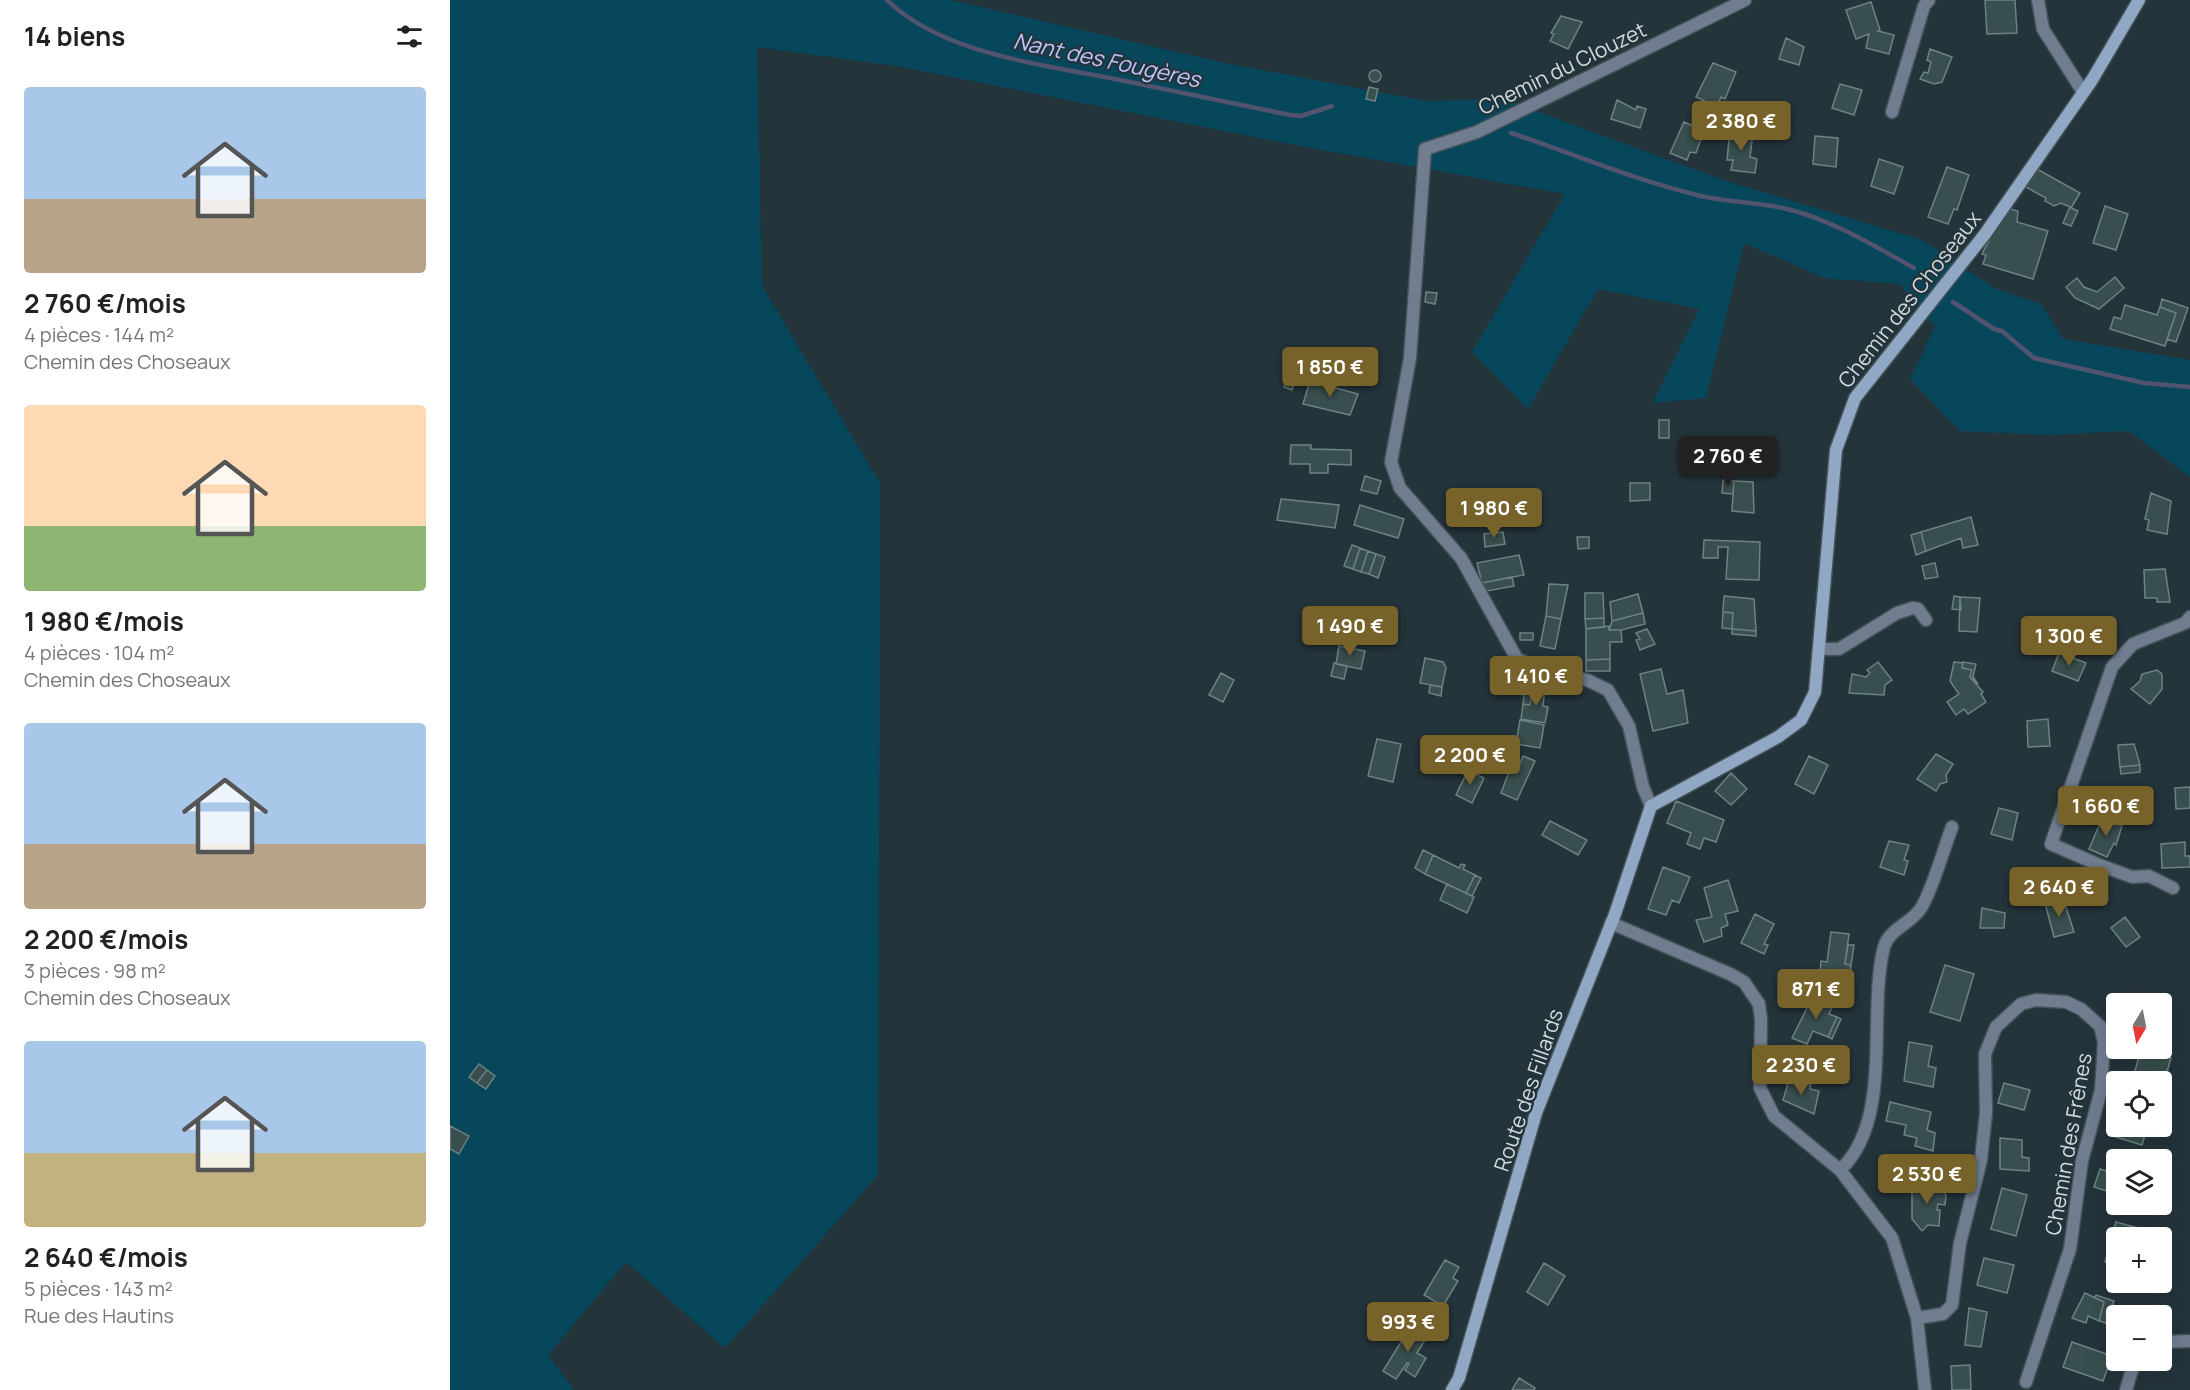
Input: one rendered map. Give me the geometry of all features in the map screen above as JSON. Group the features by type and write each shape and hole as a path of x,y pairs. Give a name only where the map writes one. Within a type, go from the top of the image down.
{"street":[{"name":"Chemin du Clouzet","path":"1651,806 1643,787 1629,726 1608,690 1587,680 1540,669 1517,659 1461,558 1400,488 1391,462 1410,358 1425,149 1477,132 1745,0"},
{"path":"1892,112 1924,6 1929,0"},
{"path":"2038,0 2043,30 2082,92"},
{"name":"Chemin des Choseaux","path":"1651,806 1778,737 1801,720 1815,692 1821,649 1819,630 1836,450 1855,398 1985,234 2092,80 2139,0"},
{"path":"1821,649 1839,649 1898,613 1913,608 1918,609 1926,620"},
{"path":"2173,888 2149,876 2132,877 2051,844 2112,667 2133,644 2188,625"},
{"name":"Route des Fillards","path":"1452,1390 1459,1378 1536,1113 1611,923 1651,806"},
{"path":"1840,1170 1854,1156 1864,1138 1869,1110 1884,945 1891,935 1922,908 1952,827"},
{"path":"1611,923 1695,958 1744,982 1759,1004 1761,1020 1760,1088 1766,1102 1774,1116 1785,1128 1840,1170 1892,1238 1917,1318 1925,1390"},
{"name":"Chemin des Frênes","path":"1917,1318 1943,1314 1952,1305 1960,1243 1981,1160 1986,1113 1985,1054 1996,1027 2021,1004 2036,1000 2067,1002 2081,1009 2100,1026 2104,1042 2101,1090 2082,1161 2070,1249 2026,1382"},
{"path":"2172,1342 2190,1341"},
{"path":"2126,1390 2132,1371"}],"shaded area":[{"path":"450,0 950,0 1225,63 1426,101 1504,99 1723,180 1922,240 1996,289 2041,304 2063,339 2190,360 2190,477 2129,431 2049,435 1960,431 1910,379 1935,327 1900,284 1824,278 1744,243 1706,398 1653,403 1699,309 1598,289 1528,409 1472,352 1565,194 1284,143 897,66 757,47 762,286 880,483 878,1175 725,1348 626,1262 548,1355 574,1390 450,1390"}],"building":[{"path":"1985,0 2015,0 2017,33 1987,34"},
{"path":"1871,2 1880,30 1878,31 1894,35 1889,54 1866,48 1869,34 1856,39 1846,10"},
{"path":"1561,16 1582,22 1568,49 1550,41 1554,34 1551,33"},
{"path":"1786,38 1804,47 1799,65 1779,59"},
{"path":"1930,49 1952,57 1942,82 1934,84 1920,79 1924,72 1928,73 1931,62 1927,60"},
{"path":"1713,63 1736,72 1725,99 1721,97 1717,107 1696,97"},
{"path":"1377,70 1381,76 1377,82 1373,82 1369,74"},
{"path":"1840,84 1862,90 1854,115 1832,108"},
{"path":"1369,87 1378,89 1375,101 1366,99"},
{"path":"1617,100 1636,110 1637,106 1646,109 1640,128 1611,119"},
{"path":"1684,122 1704,131 1696,153 1690,152 1687,160 1670,153"},
{"path":"1730,130 1753,133 1750,157 1757,159 1755,173 1731,170 1733,160 1727,160"},
{"path":"1815,136 1838,138 1836,167 1813,164"},
{"path":"1879,159 1903,167 1894,194 1871,186"},
{"path":"1947,167 1969,175 1957,210 1954,209 1948,224 1928,217"},
{"path":"2037,169 2080,193 2071,208 2078,211 2071,226 2063,223 2070,207 2061,203 2054,206 2045,201 2046,198 2026,187"},
{"path":"2105,206 2128,214 2116,250 2093,243"},
{"path":"2006,208 2018,211 2017,222 2048,231 2033,279 1983,264 1986,255 1982,254"},
{"path":"2115,277 2124,288 2099,309 2075,298 2066,287 2077,278 2084,287 2097,292"},
{"path":"1426,292 1437,293 1435,304 1425,302"},
{"path":"2162,299 2188,308 2176,342 2167,339 2176,313 2160,307"},
{"path":"2125,305 2157,315 2160,307 2176,313 2165,346 2110,329 2114,317 2121,319"},
{"path":"1287,375 1296,378 1292,390 1284,387"},
{"path":"1310,381 1358,394 1350,415 1303,404"},
{"path":"1659,420 1669,420 1669,438 1659,438"},
{"path":"1291,445 1311,445 1311,449 1351,450 1351,465 1328,464 1328,473 1310,473 1310,464 1290,464"},
{"path":"1365,476 1381,481 1377,494 1361,490"},
{"path":"1723,480 1734,481 1733,494 1722,493"},
{"path":"1734,481 1753,482 1754,513 1732,511"},
{"path":"1630,483 1650,483 1650,500 1630,501"},
{"path":"2151,493 2171,501 2167,534 2147,530 2149,520 2145,519"},
{"path":"1281,499 1339,505 1335,528 1277,520"},
{"path":"1360,505 1404,519 1398,538 1354,525"},
{"path":"1971,517 1978,545 1963,548 1961,538 1926,551 1921,532"},
{"path":"1503,532 1505,544 1485,547 1484,534"},
{"path":"1921,532 1926,551 1916,555 1911,535"},
{"path":"1577,537 1589,537 1589,548 1578,549"},
{"path":"1704,540 1760,542 1759,580 1726,579 1728,547 1718,547 1718,558 1703,558"},
{"path":"1352,545 1360,548 1353,569 1344,566"},
{"path":"1360,548 1368,551 1361,572 1353,569"},
{"path":"1368,551 1376,554 1369,574 1361,572"},
{"path":"1376,554 1385,557 1378,578 1369,574"},
{"path":"1519,555 1524,575 1482,583 1477,563"},
{"path":"1935,563 1938,577 1925,579 1922,566"},
{"path":"2165,569 2170,602 2157,602 2157,598 2145,598 2144,570"},
{"path":"1512,577 1514,586 1487,591 1482,583"},
{"path":"1549,584 1568,585 1561,619 1546,616"},
{"path":"1585,593 1603,593 1604,618 1585,619"},
{"path":"1638,594 1643,613 1612,621 1610,602"},
{"path":"1724,596 1754,599 1756,631 1732,629 1733,613 1723,612"},
{"path":"1954,596 1960,597 1961,610 1952,609"},
{"path":"1960,597 1980,598 1977,632 1959,631"},
{"path":"1723,612 1733,613 1732,629 1722,628"},
{"path":"1643,613 1645,624 1621,630 1609,630 1612,621"},
{"path":"1546,616 1561,619 1555,649 1540,646"},
{"path":"1604,618 1604,627 1586,629 1585,619"},
{"path":"1609,626 1609,630 1621,630 1622,642 1610,642 1610,659 1586,660 1586,629"},
{"path":"1647,629 1655,644 1640,650 1636,640 1640,639 1636,633"},
{"path":"1732,629 1756,631 1756,636 1732,634"},
{"path":"1520,633 1533,633 1533,640 1520,640"},
{"path":"1339,646 1365,651 1361,669 1336,664"},
{"path":"2059,653 2086,663 2078,681 2052,671"},
{"path":"1425,658 1443,662 1446,668 1442,687 1420,683"},
{"path":"1610,659 1610,671 1586,671 1586,660"},
{"path":"1878,662 1892,680 1885,685 1884,695 1849,693 1852,674 1866,677 1870,673 1867,670"},
{"path":"1954,662 1963,663 1962,668 1972,670 1970,677 1983,692 1981,694 1986,702 1968,714 1964,709 1956,715 1947,702 1959,694 1950,681"},
{"path":"1963,662 1976,664 1973,677 1978,684 1970,677 1972,670 1962,668"},
{"path":"1334,663 1347,666 1344,679 1331,676"},
{"path":"1661,669 1667,694 1683,690 1688,723 1653,731 1640,674"},
{"path":"2157,670 2162,674 2162,689 2150,704 2131,689 2140,681 2142,674"},
{"path":"1221,673 1234,680 1223,702 1209,695"},
{"path":"1430,685 1442,687 1441,696 1429,693"},
{"path":"1525,685 1533,687 1530,705 1523,704"},
{"path":"1533,687 1545,688 1543,706 1548,707 1545,723 1521,719 1523,704 1530,705"},
{"path":"2048,719 2050,746 2028,747 2027,721"},
{"path":"1520,720 1544,725 1540,748 1516,744"},
{"path":"1377,739 1401,744 1393,782 1368,776"},
{"path":"2134,744 2140,765 2120,767 2118,745"},
{"path":"1451,754 1465,758 1462,768 1449,763"},
{"path":"1936,754 1953,764 1946,775 1947,782 1940,784 1936,791 1917,779"},
{"path":"1523,756 1535,761 1517,800 1501,793 1513,761 1520,764"},
{"path":"1809,756 1828,765 1814,794 1795,784"},
{"path":"2140,765 2140,772 2121,774 2120,767"},
{"path":"1468,770 1484,778 1472,803 1456,795"},
{"path":"1731,773 1747,789 1731,805 1715,791"},
{"path":"2190,787 2190,808 2176,809 2175,788"},
{"path":"1676,801 1724,820 1716,842 1704,838 1700,849 1687,844 1691,833 1667,823"},
{"path":"1999,808 2018,813 2012,840 1991,834"},
{"path":"2103,816 2122,826 2116,845 2114,843 2107,857 2089,849"},
{"path":"1550,821 1587,840 1578,855 1542,835"},
{"path":"1889,841 1909,845 1904,860 1908,861 1904,875 1880,867"},
{"path":"2185,842 2185,856 2190,856 2190,867 2162,868 2161,844"},
{"path":"1423,850 1433,855 1425,874 1415,868"},
{"path":"1433,855 1459,868 1461,864 1465,865 1463,869 1475,875 1466,893 1425,874"},
{"path":"1663,867 1690,877 1679,903 1672,900 1666,915 1648,909"},
{"path":"1475,875 1481,878 1472,896 1466,893"},
{"path":"1728,880 1738,911 1725,914 1728,925 1721,928 1722,936 1704,942 1696,920 1712,917 1704,888"},
{"path":"1447,884 1474,897 1467,913 1440,900"},
{"path":"2063,898 2074,932 2054,937 2045,903"},
{"path":"1982,908 2005,913 2004,928 1980,928"},
{"path":"1755,914 1774,924 1764,944 1768,945 1764,954 1741,943"},
{"path":"2125,917 2140,937 2126,947 2111,928"},
{"path":"1831,932 1849,934 1845,964 1851,965 1850,975 1820,972 1821,961 1827,962"},
{"path":"1848,945 1854,945 1851,965 1845,964"},
{"path":"1945,965 1974,974 1960,1021 1930,1012"},
{"path":"1814,994 1834,1003 1829,1014 1837,1017 1828,1037 1813,1031 1807,1044 1792,1038"},
{"path":"1837,1017 1841,1019 1832,1039 1828,1037"},
{"path":"1909,1042 1932,1046 1928,1066 1936,1068 1933,1087 1904,1081"},
{"path":"2138,1059 2171,1059 2167,1071 2135,1071"},
{"path":"479,1064 487,1070 477,1083 469,1077"},
{"path":"487,1070 495,1076 486,1089 477,1083"},
{"path":"1789,1080 1811,1085 1810,1089 1819,1091 1814,1114 1783,1100"},
{"path":"2004,1083 2030,1090 2024,1110 1998,1103"},
{"path":"1890,1102 1931,1112 1927,1130 1935,1133 1933,1151 1915,1146 1917,1138 1904,1135 1906,1125 1886,1121"},
{"path":"450,1126 469,1136 459,1154 450,1149"},
{"path":"2116,1137 2144,1137 2142,1145"},
{"path":"2000,1138 2022,1140 2022,1157 2029,1158 2029,1171 2000,1169"},
{"path":"2100,1169 2106,1171 2106,1191 2094,1187"},
{"path":"1912,1185 1939,1187 1946,1195 1945,1205 1938,1204 1939,1226 1928,1225 1922,1231 1912,1219"},
{"path":"2002,1188 2027,1195 2016,1236 1991,1229"},
{"path":"2116,1222 2135,1227 2115,1227"},
{"path":"1984,1258 2014,1265 2007,1293 1977,1285"},
{"path":"1445,1260 1459,1267 1453,1278 1458,1281 1443,1306 1424,1295"},
{"path":"1544,1263 1565,1276 1548,1305 1527,1292"},
{"path":"2085,1293 2104,1302 2099,1321 2088,1316 2086,1323 2072,1318"},
{"path":"2096,1295 2114,1301 2113,1305 2106,1305 2106,1323 2099,1321 2104,1302 2095,1298"},
{"path":"1969,1308 1987,1312 1981,1347 1965,1345"},
{"path":"1414,1321 1430,1332 1417,1353 1426,1358 1415,1377 1405,1370 1409,1364 1407,1363 1396,1379 1383,1371"},
{"path":"2072,1342 2106,1354 2107,1371 2103,1381 2063,1367"},
{"path":"1970,1365 1971,1390 1952,1390 1951,1366"},
{"path":"1519,1378 1535,1388 1534,1390 1512,1390"}],"waterway":[{"name":"Nant des Fougères","path":"887,0 910,19 938,34 999,56 1290,115 1301,116 1332,106"},
{"name":"Nant des Fougères","path":"1511,133 1677,190 1712,198 1780,207 1808,215 1854,235 1914,268"},
{"name":"Nant des Fougères","path":"1953,302 1994,329 2002,331 2034,358 2144,383 2190,387"}]}
